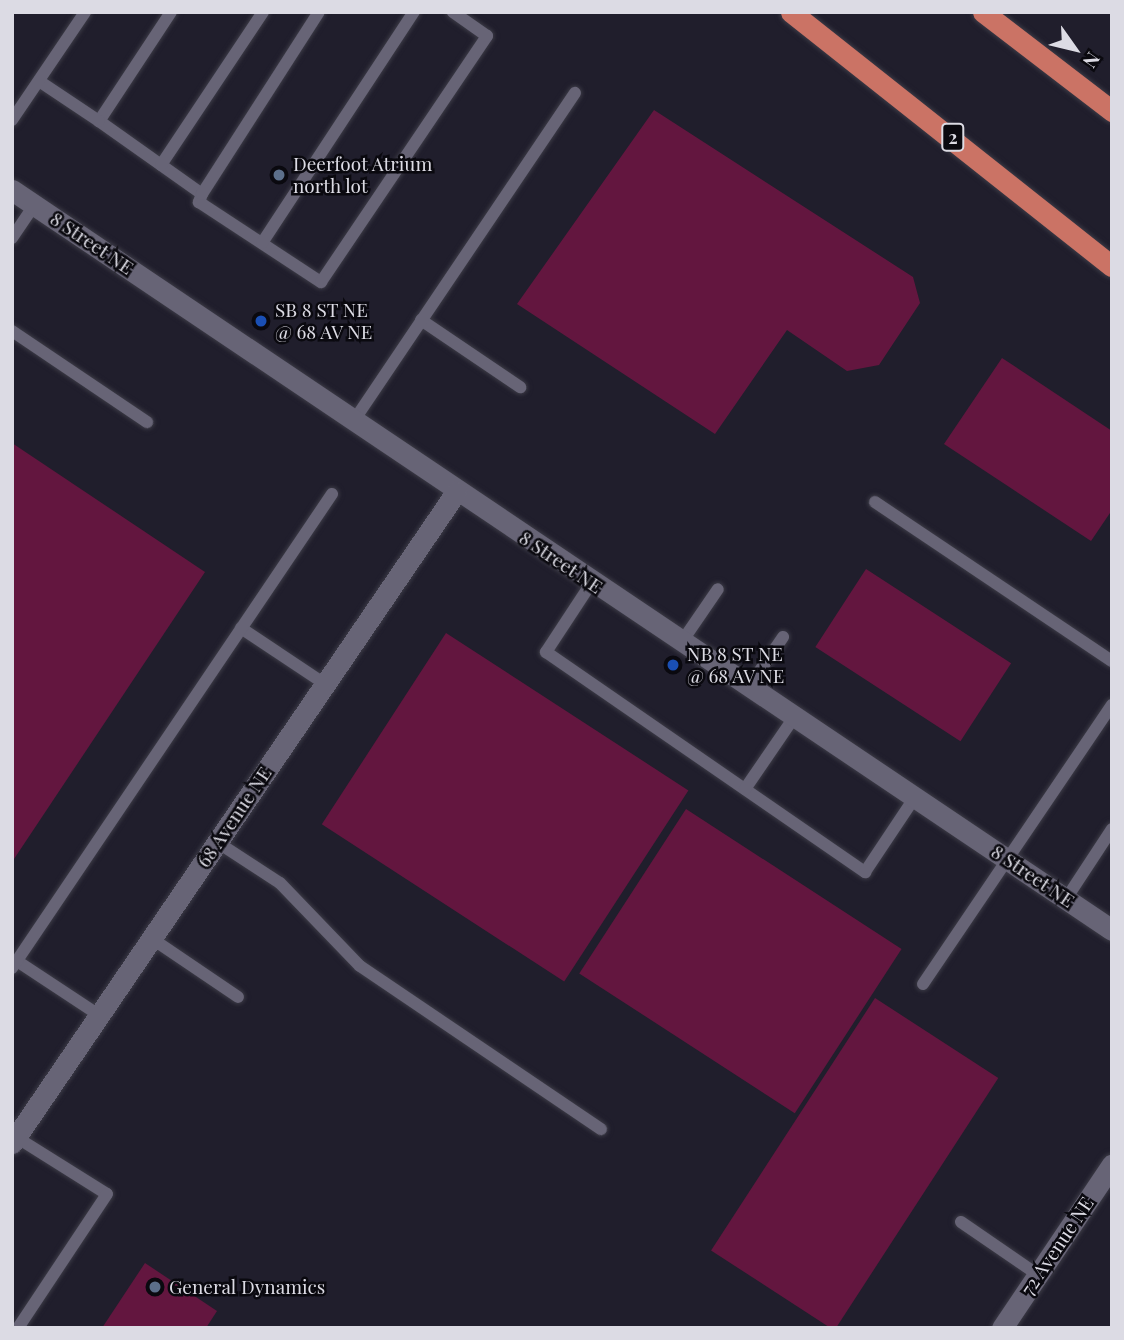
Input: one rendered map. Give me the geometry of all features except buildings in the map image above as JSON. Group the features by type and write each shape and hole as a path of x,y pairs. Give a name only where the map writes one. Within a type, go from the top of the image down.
{"highway":[{"name":"2","path":"791,12 1112,266"},
{"path":"983,12 1112,111"},
{"path":"1003,12 1072,79"}],"street":[{"name":"8 Street NE","path":"12,190 793,719 915,797 1112,930"},
{"name":"68 Avenue NE","path":"14,1140 456,492"},
{"name":"72 Avenue NE","path":"1002,1328 1112,1164"}],"lane":[{"path":"12,120 85,12"},
{"path":"99,121 171,12"},
{"path":"161,165 263,12"},
{"path":"319,12 199,202 321,282 486,36 453,12"},
{"path":"262,243 414,12"},
{"path":"39,81 202,194"},
{"path":"354,422 575,93"},
{"path":"12,238 34,205"},
{"path":"421,320 520,387"},
{"path":"12,331 147,422"},
{"path":"99,1015 14,964 332,494"},
{"path":"875,502 1112,661"},
{"path":"592,582 546,652 864,872 915,797"},
{"path":"681,643 718,589"},
{"path":"241,628 325,684"},
{"path":"748,688 783,637"},
{"path":"923,984 1112,705"},
{"path":"745,789 793,719"},
{"path":"1066,899 1112,829"},
{"path":"217,842 280,883 360,966 601,1129"},
{"path":"151,938 238,998"},
{"path":"14,1140 107,1194 18,1328"},
{"path":"961,1222 1038,1275"}],"place":[{"name":"Deerfoot Atrium north lot","path":"279,175"},
{"name":"SB 8 ST NE @ 68 AV NE","path":"261,321"},
{"name":"NB 8 ST NE @ 68 AV NE","path":"673,665"},
{"name":"General Dynamics","path":"155,1287"}]}
